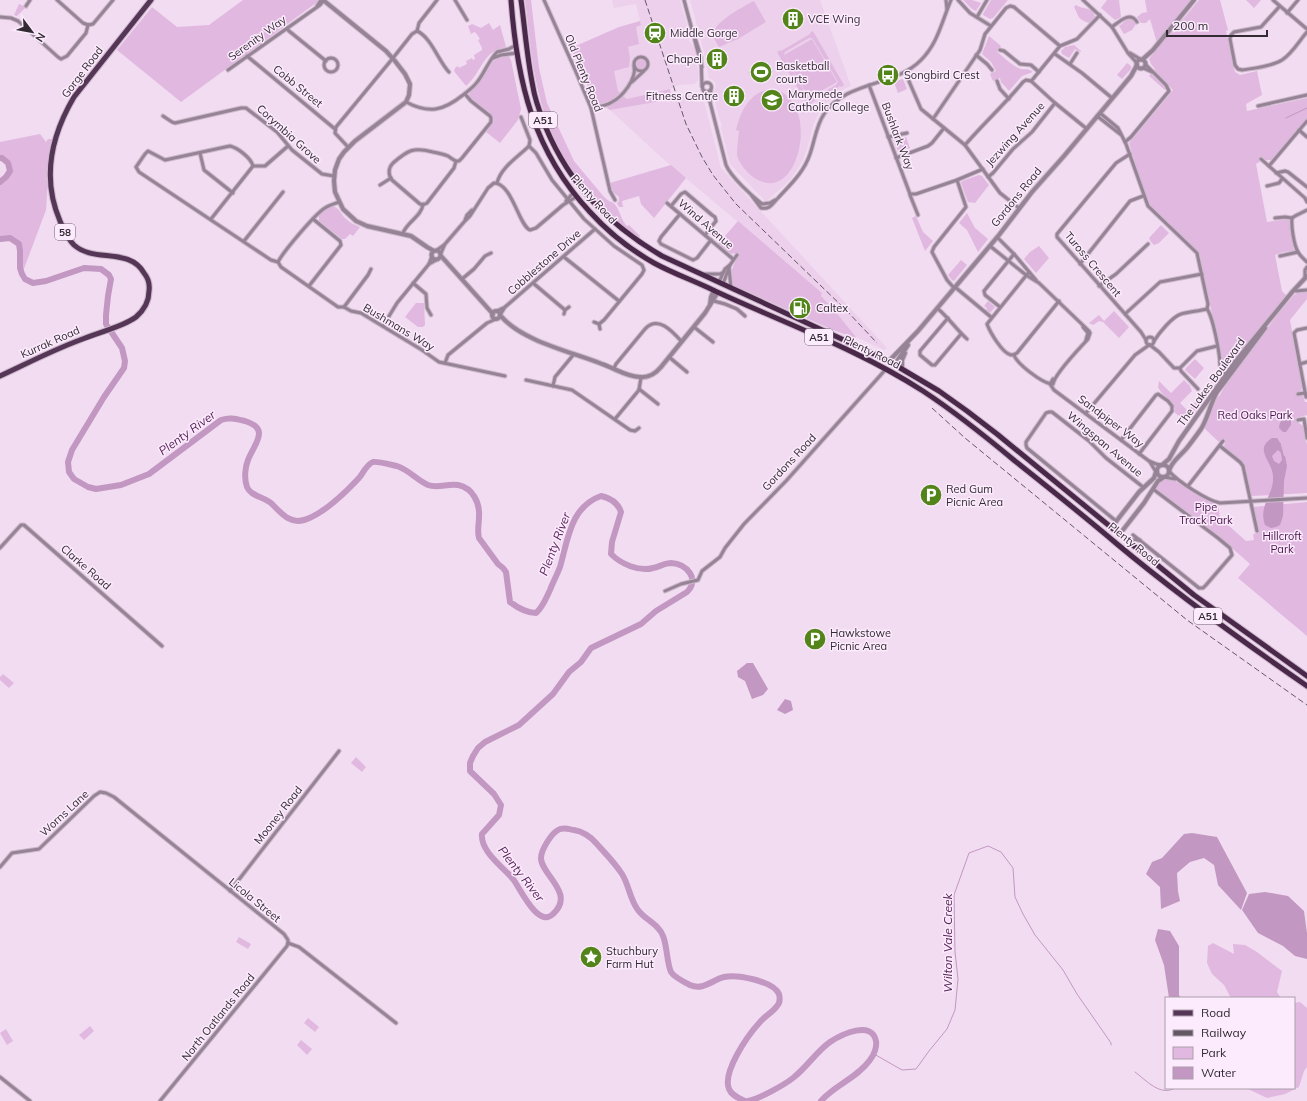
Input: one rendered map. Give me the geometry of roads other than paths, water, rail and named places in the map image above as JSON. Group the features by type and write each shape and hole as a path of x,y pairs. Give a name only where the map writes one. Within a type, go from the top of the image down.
{"highway":[{"name":"Plenty Road","path":"511,0 521,79 532,117 548,154 563,179 575,195 605,227 619,239 644,256 671,271 852,352 886,369 925,392 958,415 1209,617 1307,686"},
{"name":"Plenty Road","path":"521,0 525,39 533,89 541,117 556,151 576,182 601,211 634,239 662,256 889,361 933,387 967,411 1194,595 1307,676"},
{"path":"517,53 522,49 525,39"},
{"path":"716,291 721,283"},
{"name":"Gordons Road","path":"886,369 889,361"},
{"path":"886,369 895,364"},
{"path":"1105,534 1111,528"},
{"path":"1114,541 1119,535"}],"main road":[{"name":"Gorge Road","path":"109,329 136,317 144,307 149,292 147,278 139,266 132,261 120,257 84,251 76,247 70,240 59,219 53,201 50,179 50,164 62,121 74,96 151,0"},
{"name":"Kurrak Road","path":"0,376 54,351 109,329"}],"street":[{"path":"57,0 83,23 88,25 93,24 113,0"},
{"path":"324,0 392,58 405,74 410,88 407,101 349,146 339,159 334,176 335,192 339,202 350,216 362,224 414,237 447,263 487,308 524,333 537,340 640,377 649,376 656,372 683,341 710,306 716,291"},
{"name":"Serenity Way","path":"228,70 324,0"},
{"path":"417,31 419,23 437,0"},
{"path":"455,0 467,20"},
{"name":"Old Plenty Road","path":"544,0 576,72 590,108 610,191 615,200"},
{"path":"685,0 701,66 703,88 710,102 727,168 752,196 765,206 780,196 793,184 804,168 810,155 818,124 828,109 842,97 905,72 922,59 942,27 951,0"},
{"path":"946,0 947,10"},
{"path":"954,0 962,5"},
{"path":"958,0 970,13 991,26"},
{"path":"977,17 988,0"},
{"path":"1083,0 1112,26 1128,53 1152,72 1166,85 1169,91 1131,137 1125,142"},
{"name":"Gordons Road","path":"889,361 916,333 955,288 997,238 1019,208 1099,115 1194,0"},
{"path":"1273,0 1279,7 1307,29"},
{"path":"1287,13 1298,0"},
{"path":"933,119 980,50 985,34 1006,8 1010,6 1014,7 1060,46"},
{"path":"1279,7 1261,27 1234,32 1231,35 1230,39 1235,65 1238,69 1242,70 1281,61 1286,58 1307,32"},
{"path":"1031,81 1055,54 1060,46 1076,39 1100,15"},
{"path":"0,17 11,18 18,21 61,59 66,56 86,33 88,25"},
{"path":"1112,26 1126,17 1134,18 1137,22"},
{"path":"287,27 292,33 326,61"},
{"path":"349,146 336,135 335,128 413,32 417,31"},
{"path":"417,31 422,33 439,56 444,67 449,72"},
{"path":"693,33 700,50 701,66"},
{"path":"407,101 417,107 434,109 453,103 478,82 498,52 516,45"},
{"path":"1000,50 1004,51 1020,64 1031,65 1039,72"},
{"path":"492,59 501,55 517,53"},
{"path":"1070,64 1077,53"},
{"path":"1055,54 1070,64 1112,98"},
{"name":"Cobb Street","path":"248,55 254,62 335,128"},
{"path":"976,55 992,70"},
{"path":"331,58 336,60 338,65 336,70 332,72 327,70 325,66 326,61 331,58"},
{"path":"590,108 614,102 646,69 648,64 643,58 636,60 634,66 635,72 630,84"},
{"path":"634,66 639,71 646,69"},
{"path":"702,72 711,86 710,102"},
{"path":"905,72 922,109 965,145 1000,193 1019,208"},
{"path":"965,145 983,124 1009,99 1022,82 1028,80 1087,129"},
{"path":"997,81 1000,89 1009,99"},
{"path":"703,88 705,83 709,83"},
{"name":"Bushlark Way","path":"869,85 918,215"},
{"path":"703,88 708,92 711,89"},
{"path":"423,204 391,178 389,173 391,166 405,154 414,149 423,149 459,161 492,120 490,116 471,101 465,94"},
{"path":"1258,106 1307,95"},
{"name":"Jezwing Avenue","path":"988,177 1032,132 1055,103"},
{"name":"Corymbia Grove","path":"163,116 175,123 245,108 277,132 288,146 322,174 334,176"},
{"path":"1099,115 1118,128 1122,135 1130,154 1143,196 1148,206 1197,253 1208,304 1207,309 1210,314 1220,360 1220,367 1229,373"},
{"path":"383,326 394,307 464,222 467,215 490,186 497,183 500,175 516,157 529,146 530,140 521,116"},
{"path":"1269,166 1307,121"},
{"path":"896,158 932,143 944,128"},
{"path":"1299,130 1307,137"},
{"path":"888,137 907,133"},
{"path":"253,166 265,166 288,146"},
{"path":"529,146 536,153 552,180 584,219 614,246 640,263 643,267 642,274 599,324"},
{"path":"233,192 204,170 200,153 232,147 250,160 253,166"},
{"name":"Bushmans Way","path":"200,153 165,160 148,151 136,167 138,171 271,260 278,262 281,267 338,306 361,313 439,362 505,376"},
{"name":"Tuross Crescent","path":"1130,154 1116,163 1057,234 1058,239 1159,352 1174,368 1180,368 1198,389"},
{"path":"1260,159 1305,198 1307,202"},
{"path":"405,234 407,228 420,211 423,204 431,198 454,168 456,161"},
{"path":"212,220 253,166"},
{"path":"911,194 916,194 957,180 983,169"},
{"path":"1276,173 1285,171 1288,172 1307,188"},
{"path":"380,185 391,178"},
{"path":"1267,186 1279,182 1282,178"},
{"path":"957,180 966,207 934,247 932,252 947,280 992,317 1029,272"},
{"path":"497,183 509,195 528,230 536,228 575,195"},
{"path":"244,241 283,192"},
{"path":"671,206 681,194 685,192 715,217 716,221 705,235"},
{"path":"1080,264 1130,201 1143,196"},
{"path":"278,262 313,219 324,208 339,202"},
{"name":"Wind Avenue","path":"668,203 733,259"},
{"path":"1275,218 1292,218 1307,210"},
{"path":"680,214 661,237 660,243 693,260 697,258 711,240"},
{"path":"1292,218 1292,227 1298,252 1307,262"},
{"path":"309,286 341,245 340,241 313,219"},
{"name":"Cobblestone Drive","path":"445,364 448,355 505,308 595,229"},
{"path":"997,238 1089,333 1083,345 1054,376 1052,384"},
{"path":"1099,286 1116,274 1148,244"},
{"path":"990,246 1026,275 1039,283"},
{"path":"1280,256 1298,252"},
{"path":"462,279 491,253"},
{"path":"1000,307 986,296 984,291 1014,254"},
{"path":"721,283 733,259 737,255"},
{"path":"564,256 619,301"},
{"path":"700,274 720,274 730,267"},
{"path":"730,267 731,288"},
{"path":"1306,278 1305,270 1307,267"},
{"path":"344,307 371,269"},
{"path":"721,283 724,272"},
{"path":"1124,314 1160,282 1202,274"},
{"name":"The Lakes Boulevard","path":"1284,302 1296,291 1306,278"},
{"name":"The Lakes Boulevard","path":"1162,465 1169,459 1178,441 1229,373 1284,302 1306,278"},
{"path":"413,283 426,294 428,309 431,315"},
{"path":"533,283 565,310"},
{"path":"1296,291 1307,290"},
{"path":"712,300 737,309 745,316"},
{"path":"1014,355 1059,301"},
{"path":"564,314 565,310 569,307"},
{"path":"937,308 967,339"},
{"path":"1086,413 1140,351 1180,314 1207,309"},
{"name":"Sandpiper Way","path":"992,317 987,325 994,337 1010,355 1014,355 1018,362 1043,381 1052,384 1054,390 1139,454 1149,461 1162,465"},
{"path":"948,318 920,351 920,355 932,365 935,365 961,334"},
{"path":"594,322 599,324"},
{"path":"599,324 600,329"},
{"path":"615,369 618,362 650,324 661,324 683,341"},
{"path":"694,327 712,342"},
{"path":"1298,394 1305,395 1294,333 1296,330 1306,327"},
{"path":"902,368 903,356 916,333"},
{"name":"Gordons Road","path":"895,364 916,333"},
{"path":"1180,368 1197,351 1217,346"},
{"path":"553,386 555,377 574,354"},
{"path":"669,357 688,372"},
{"path":"1300,364 1307,362"},
{"name":"Gordons Road","path":"665,591 685,583 698,580 702,571 720,557 725,548 744,524 797,468 886,369"},
{"name":"The Lakes Boulevard","path":"1169,471 1172,463 1186,450 1200,430 1215,396 1229,373"},
{"path":"615,419 639,388 640,377"},
{"path":"526,380 572,390 631,430 635,431 639,428"},
{"path":"639,388 658,404"},
{"path":"1121,440 1156,395 1158,394 1168,401 1172,406 1172,411 1139,454"},
{"name":"Wingspan Avenue","path":"1026,445 1026,442 1046,413 1052,412 1090,441 1106,458 1143,487"},
{"path":"1197,415 1203,412 1207,416"},
{"path":"1298,420 1304,419 1307,438"},
{"path":"1188,486 1224,441"},
{"name":"Plenty Road","path":"1026,445 1116,520"},
{"path":"1220,446 1243,466 1257,531"},
{"name":"Sandpiper Way","path":"1149,461 1156,472"},
{"path":"1111,528 1143,487 1154,478 1157,468 1162,465 1166,466 1169,471 1188,486 1206,497 1220,501 1234,502 1306,499"},
{"path":"1119,535 1144,503 1158,481 1168,475 1169,471"},
{"path":"1156,472 1158,476 1179,480"},
{"path":"1143,487 1146,489 1153,489"},
{"name":"Plenty Road","path":"1133,535 1196,587 1202,588 1206,585 1232,555 1231,551 1212,533 1153,489"},
{"name":"Clarke Road","path":"0,548 20,525 24,525 162,646"},
{"name":"Plenty Road","path":"1126,540 1140,540"},
{"name":"Mooney Road","path":"230,891 339,751"},
{"name":"Licola Street","path":"100,792 114,797 284,934 288,940 288,943 299,948 396,1023"},
{"name":"Worns Lane","path":"0,867 12,853 39,849 100,792"},
{"name":"North Oatlands Road","path":"160,1101 288,943"},
{"path":"0,1077 30,1101"}],"water":[{"path":"1288,417 1291,420 1291,425 1286,432 1283,432 1279,428 1281,421"},
{"path":"1272,438 1277,438 1281,444 1287,466 1284,481 1283,516 1280,525 1271,528 1265,525 1263,518 1263,512 1273,483 1272,471 1264,451 1264,447","holes":["1278,450 1281,453 1282,460 1279,464 1274,461 1272,456"]},
{"path":"747,663 753,663 768,689 763,695 752,699 745,681 738,677 737,671"},
{"path":"785,699 791,701 793,710 785,714 777,710"},
{"path":"1192,833 1217,837 1247,893 1241,910 1218,885 1214,865 1204,858 1190,862 1177,873 1180,901 1161,909 1160,887 1146,874 1152,862 1162,858 1184,834"},
{"path":"1265,892 1288,896 1304,911 1307,933 1307,959 1295,956 1283,946 1258,933 1242,910 1249,894"},
{"path":"1158,929 1170,931 1179,946 1179,995 1180,997 1169,997 1164,965 1155,940"}],"waterway":[{"path":"1286,118 1307,108"},
{"name":"Plenty River","path":"0,158 8,163 10,171 0,182"},
{"name":"Plenty River","path":"0,239 10,238 19,244 20,268 22,274 25,279 33,283 46,281 84,268 101,269 109,275 111,279 106,324 122,348 125,361 124,368 104,397 72,450 68,462 69,472 74,479 88,487 96,489 121,485 149,474 221,420 236,419 253,424 259,433 257,443 246,466 245,477 247,487 252,493 270,502 283,515 295,521 312,517 334,502 373,462 397,466 428,485 458,485 468,489 477,502 479,512 479,538 498,564 506,572 510,602 525,611 536,613 542,605 560,567 568,536 577,516 591,501 601,496 613,501 621,512 612,542 611,554 615,558 625,564 642,569 653,568 669,563 677,564 687,569 692,577 691,587 687,592 656,611 641,624 591,648 581,662 569,672 553,694 519,725 485,742 478,748 470,763 470,771 494,794 501,805 499,815 482,834 482,840 485,847 488,853 513,879 530,906 541,916 547,917 553,914 559,906 561,899 556,884 542,864 541,855 555,832 564,828 577,831 592,839 613,862 624,878 635,906 644,917 655,925 661,932 670,969 674,976 695,987 703,986 720,978 730,976 762,982 775,989 779,994 780,1000 778,1005 762,1020 743,1044 729,1073 728,1082 730,1091 745,1101"},
{"name":"Wilton Vale Creek","path":"874,1054 902,1070 916,1069 947,1029 955,1010 958,979 955,952 954,895 969,853 988,846 1001,852 1013,868 1015,897 1023,914 1035,935 1063,970 1111,1045"},
{"name":"Plenty River","path":"748,1101 765,1095 789,1081 798,1074 825,1046 835,1039 856,1031 869,1031 876,1041 876,1048 871,1058 859,1072 833,1090 821,1101"},
{"name":"Wilton Vale Creek","path":"1135,1072 1159,1089 1172,1089"}],"railway":[{"path":"645,0 686,124 702,157 713,175 736,204 846,310 877,343"},
{"path":"932,408 965,438 1187,620 1307,705"}],"place":[{"name":"VCE Wing","path":"793,19"},
{"name":"Middle Gorge","path":"655,33"},
{"name":"Chapel","path":"717,59"},
{"name":"Basketball courts","path":"761,72"},
{"name":"Songbird Crest","path":"888,75"},
{"name":"Fitness Centre","path":"734,96"},
{"name":"Marymede Catholic College","path":"772,100"},
{"name":"Caltex","path":"800,308"},
{"name":"Red Gum Picnic Area","path":"931,495"},
{"name":"Hawkstowe Picnic Area","path":"815,639"},
{"name":"Stuchbury Farm Hut","path":"591,957"}],"park label":[{"name":"Red Oaks Park","path":"1255,415"},
{"name":"Pipe Track Park","path":"1206,513"},
{"name":"Hillcroft Park","path":"1282,542"}]}
